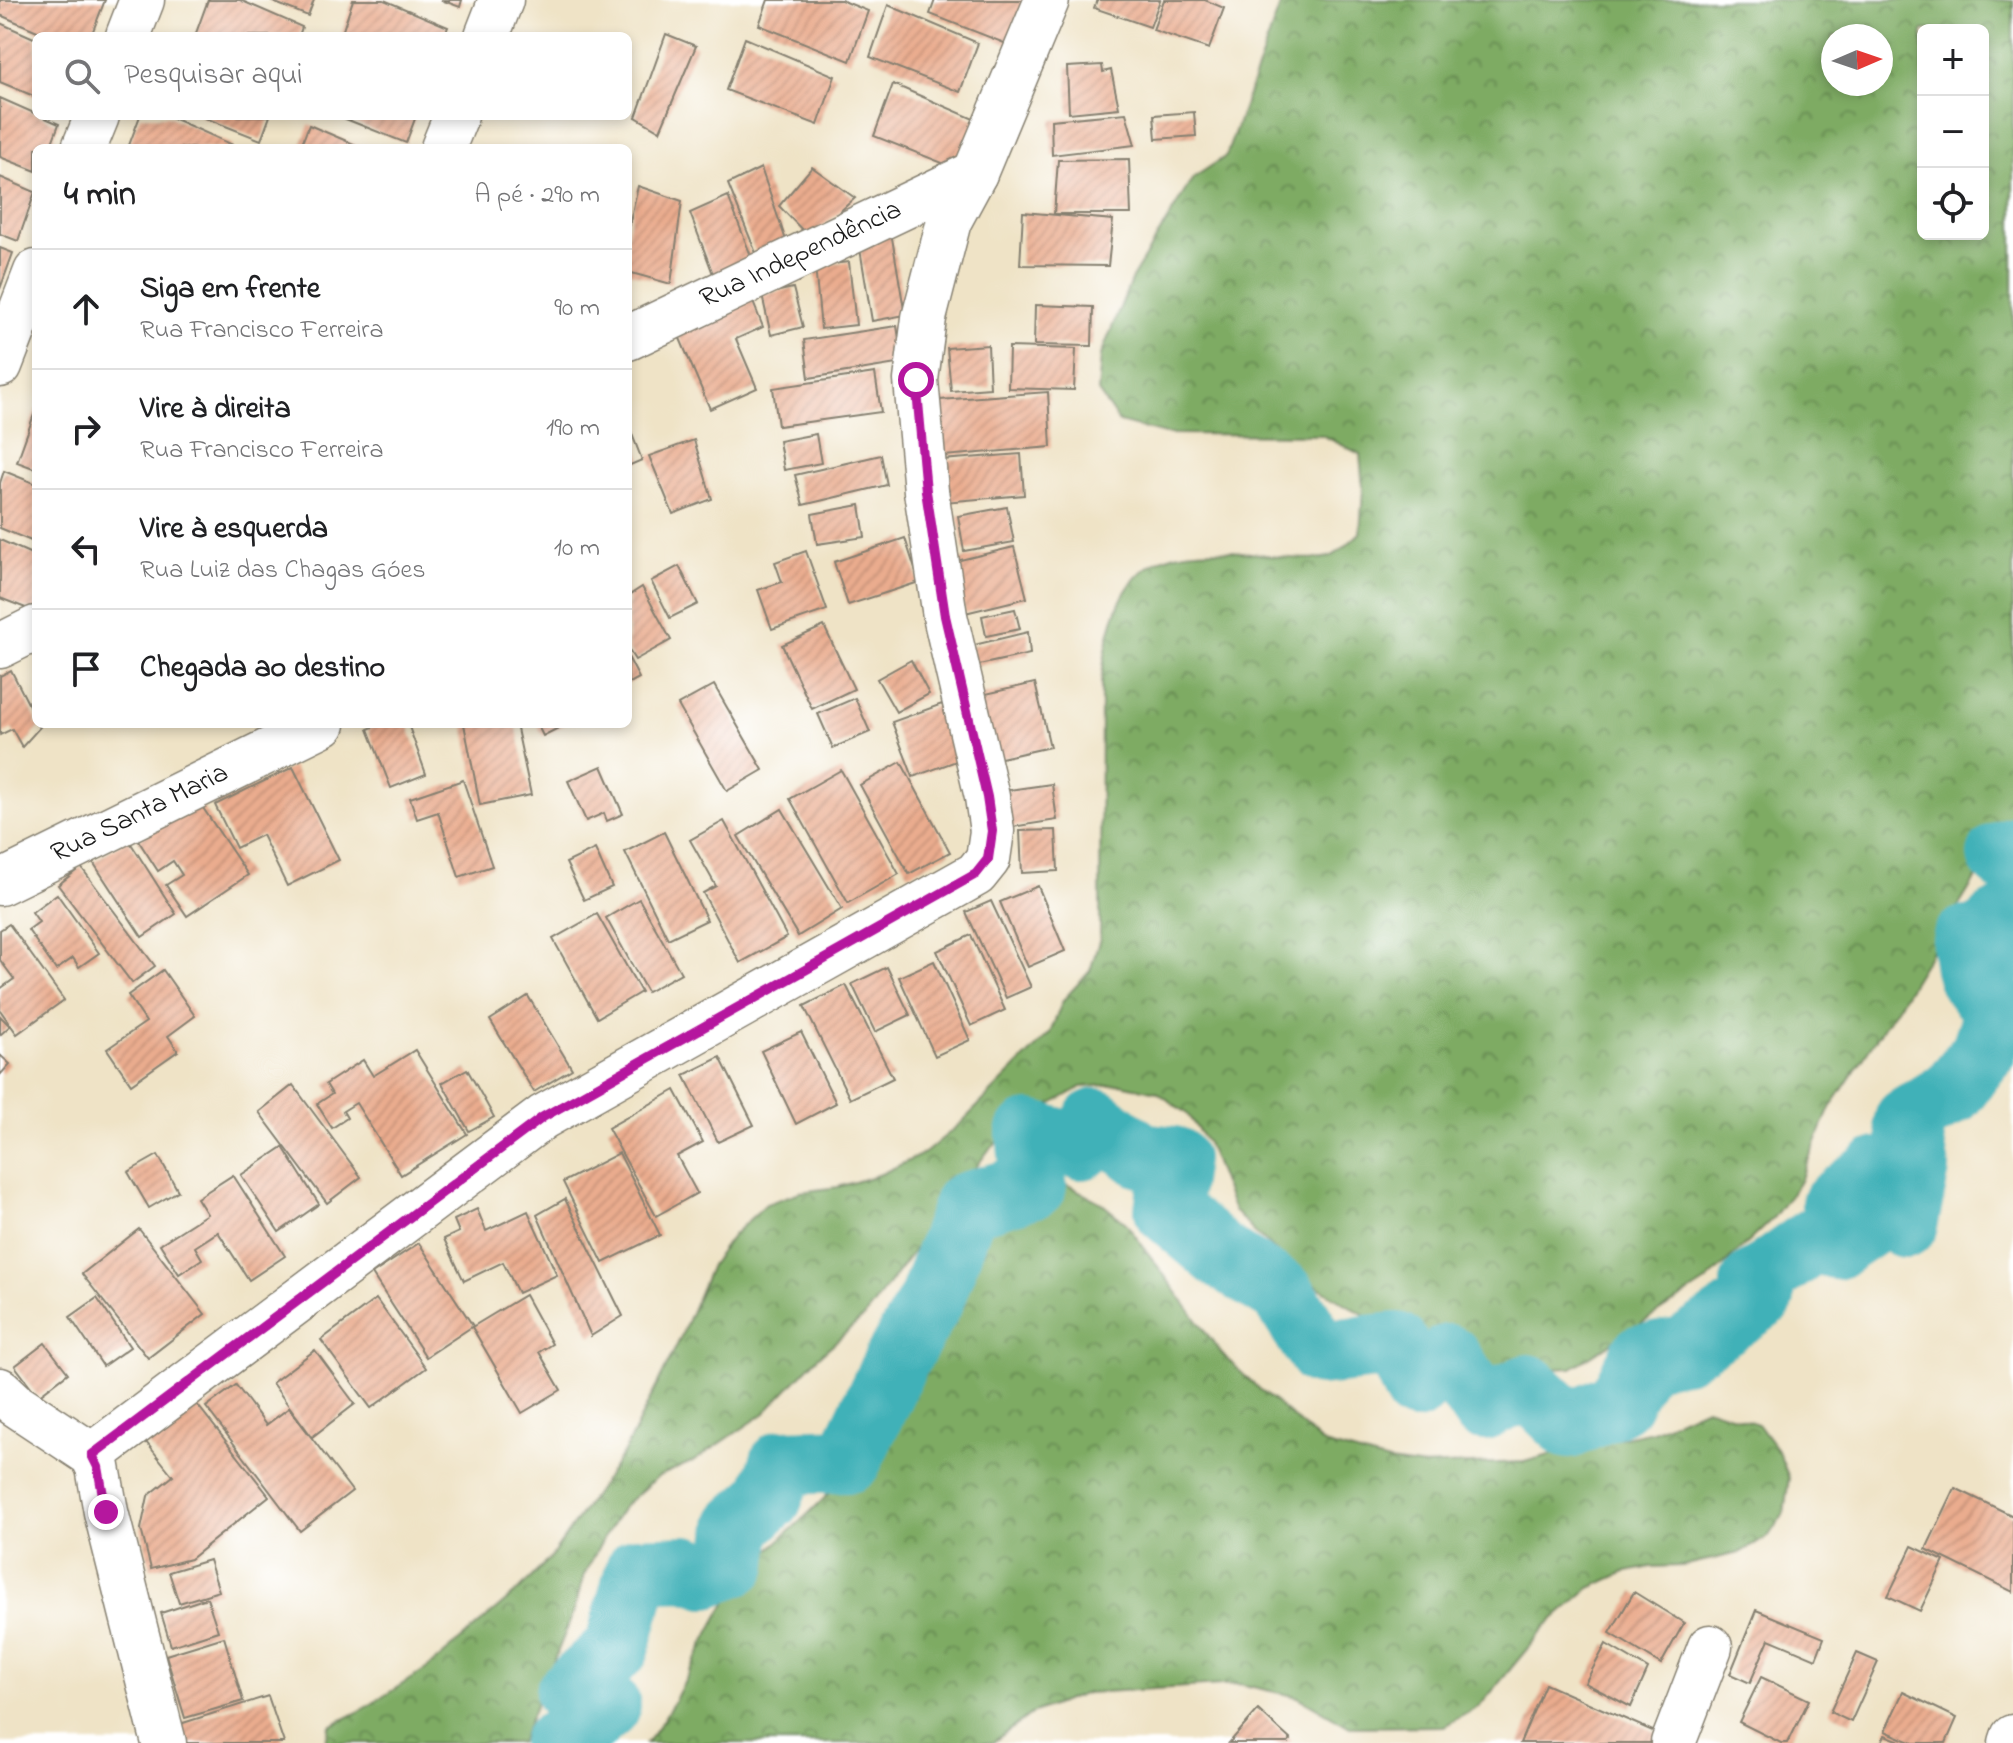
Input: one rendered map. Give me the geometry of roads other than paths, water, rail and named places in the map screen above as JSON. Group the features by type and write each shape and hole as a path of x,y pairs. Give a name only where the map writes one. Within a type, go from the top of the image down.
{"street":[{"path":"130,32 142,0"},
{"path":"489,32 501,0"},
{"path":"92,1455 543,1117 976,874 988,859 992,831 987,797 945,616 926,491 916,380 924,318 949,221 975,173 1047,0"},
{"path":"86,144 95,120"},
{"path":"445,144 454,120"},
{"name":"Rua Independência","path":"632,336 975,173"},
{"path":"0,365 32,282"},
{"path":"0,646 32,630"},
{"name":"Rua Santa Maria","path":"0,883 315,728"},
{"path":"0,1390 15,1404 92,1455 98,1467 106,1512 164,1743"},
{"path":"1673,1743 1710,1647"},
{"path":"2011,1743 2013,1737"}],"waterway":[{"path":"2013,849 2000,855 2013,866"},
{"path":"555,1743 571,1738 608,1706 568,1693 617,1648 638,1570 686,1568 706,1575 735,1563 739,1526 770,1498 783,1462 849,1460 895,1363 931,1300 966,1205 1034,1185 1029,1133 1082,1147 1096,1121 1141,1155 1174,1159 1167,1210 1220,1255 1282,1293 1320,1353 1396,1345 1415,1388 1448,1357 1483,1408 1528,1387 1569,1426 1619,1402 1642,1357 1684,1350 1762,1297 1753,1284 1814,1240 1835,1247 1869,1224 1834,1204 1878,1170 1905,1225 1917,1168 1907,1120 1952,1092 1983,1052 1998,1008 1971,979 1966,962 1965,939 1999,955 1997,923 2013,925"}]}
